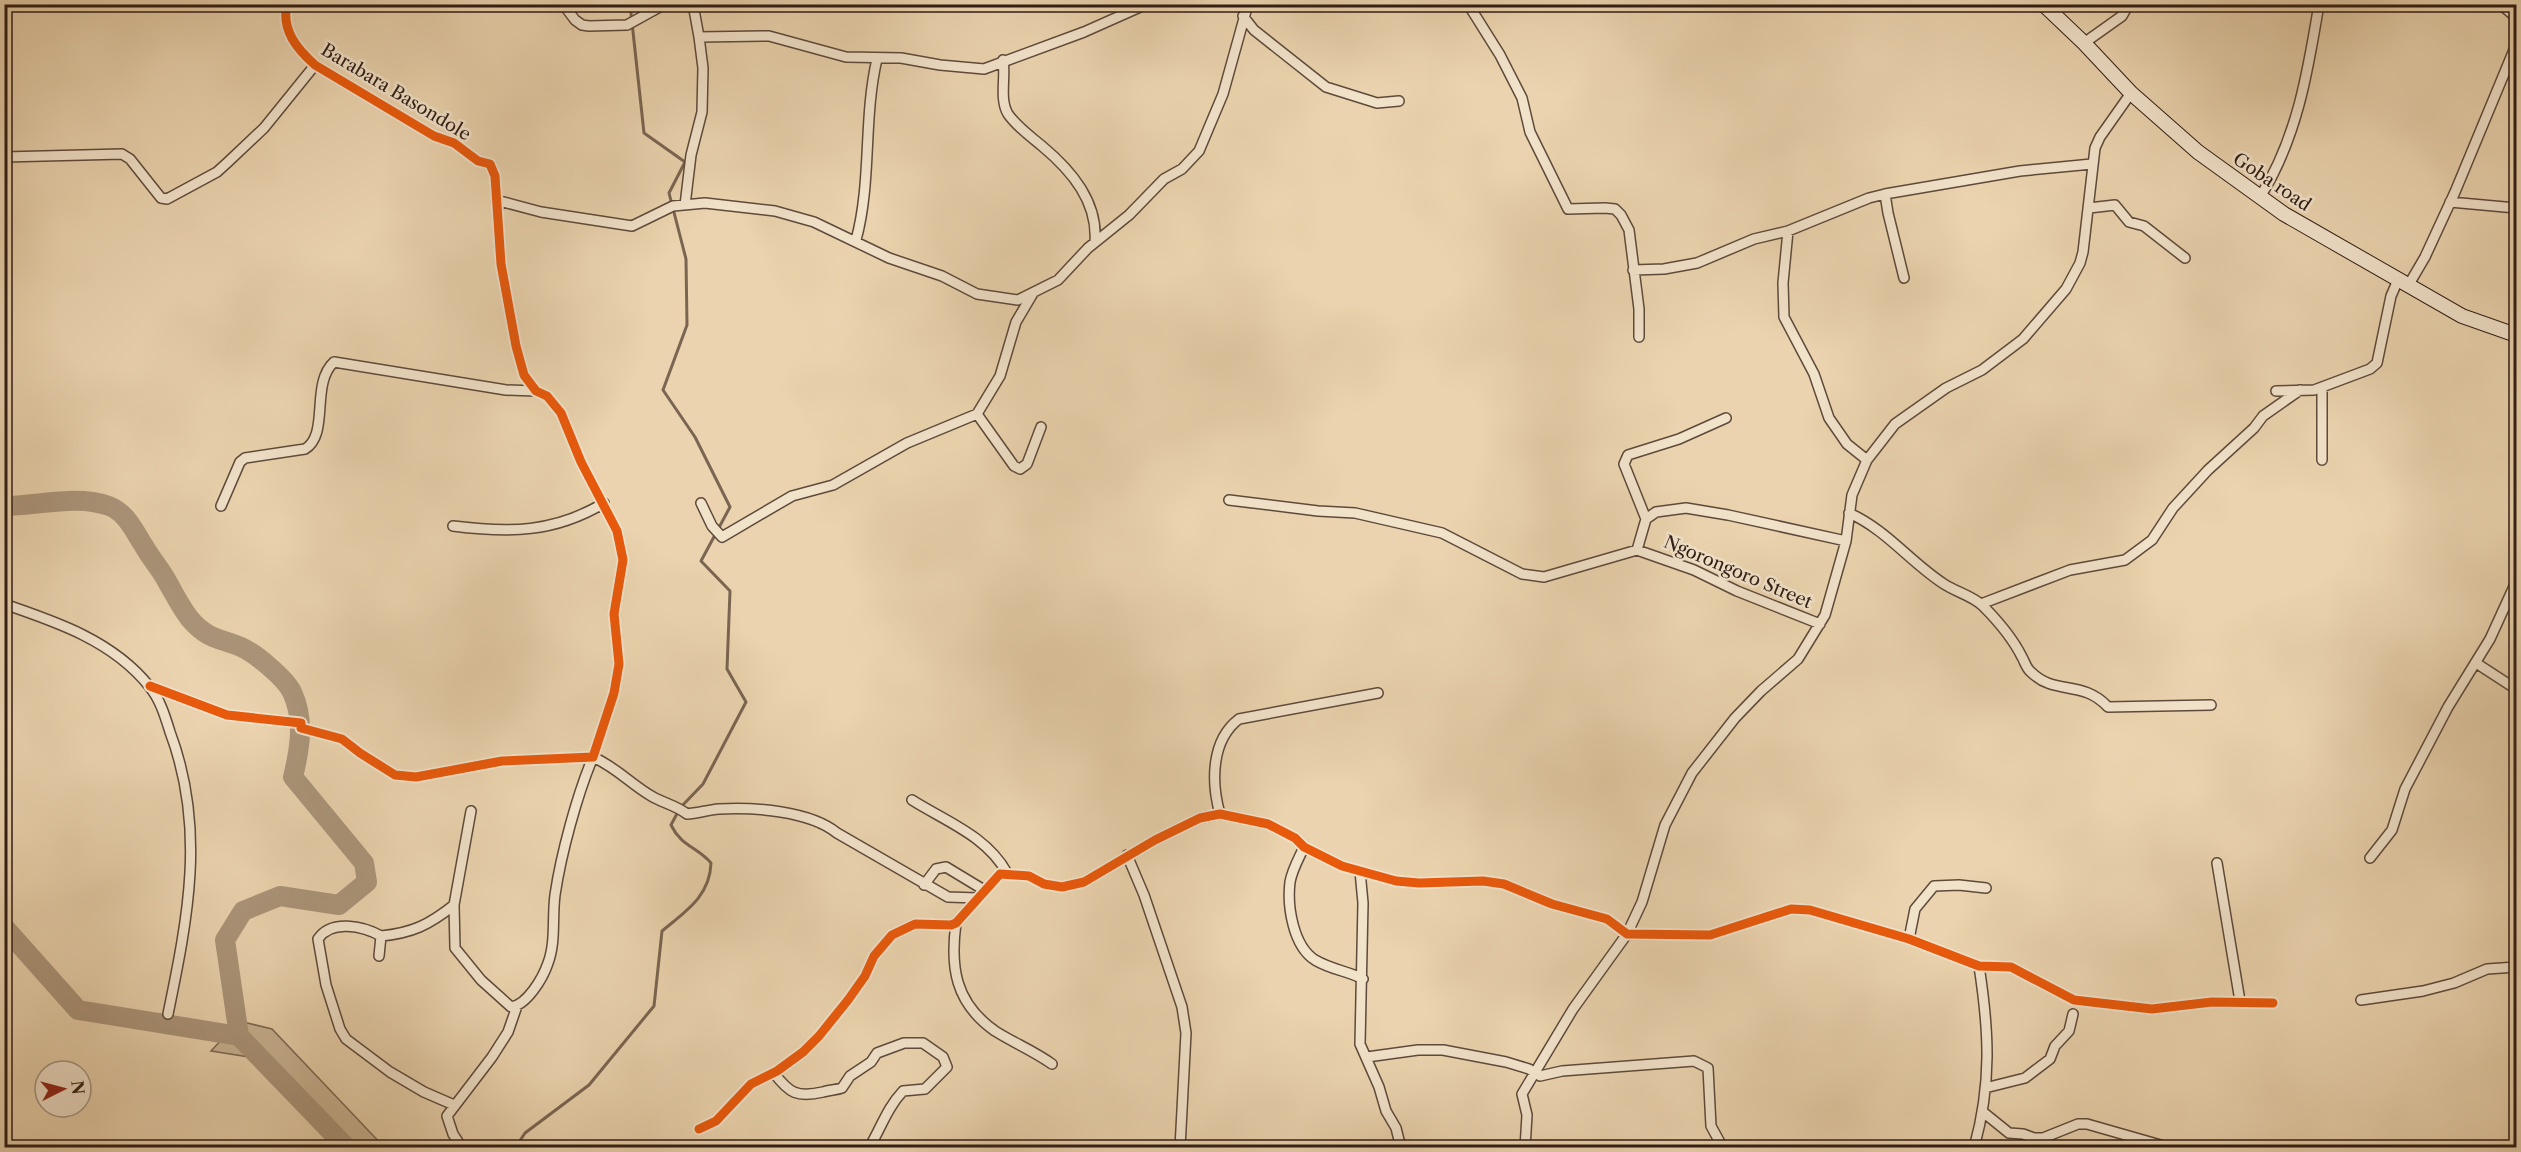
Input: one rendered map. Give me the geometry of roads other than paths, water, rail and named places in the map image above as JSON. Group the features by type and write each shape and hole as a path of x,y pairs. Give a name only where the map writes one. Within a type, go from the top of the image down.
{"main road":[{"name":"Goba road","path":"2043,4 2131,93 2198,152 2284,214 2462,316 2517,336"}],"street":[{"name":"Barabara Basondole","path":"287,4 285,15 289,32 302,54 315,65 434,136 454,143 478,161 490,164 495,176 496,200"},
{"path":"565,5 575,20 582,25 589,26 627,25 665,4"},
{"path":"686,205 691,154 702,112 702,68 693,4"},
{"path":"699,37 769,36 818,47 846,57 901,58 940,65 984,69 1003,60 1084,32 1147,4"},
{"path":"536,391 524,375 516,346 501,264 496,200 541,212 632,226 673,206 705,203 776,211 814,222 890,258 942,276 977,294 1018,300 1058,280 1095,242 1129,215 1137,204 1164,179 1182,169 1199,151 1223,94 1248,4"},
{"path":"1468,4 1500,55 1522,98 1530,132 1568,209 1615,209 1629,230 1640,309 1639,337"},
{"path":"2084,43 2122,16 2129,4"},
{"path":"2260,197 2283,157 2292,129 2309,67 2319,4"},
{"path":"2500,4 2517,17"},
{"path":"1243,16 1254,30 1326,87 1377,102 1399,101"},
{"path":"2276,391 2322,387 2370,369 2377,363 2391,296 2425,257 2517,45"},
{"path":"856,240 864,201 871,93 877,59"},
{"path":"1003,60 1005,71 1003,88 1007,113 1073,176 1090,204 1096,227 1095,242"},
{"path":"4,157 122,153 161,198 167,199 217,172 264,128 315,65"},
{"path":"1526,1148 1527,1115 1522,1094 1573,1009 1627,934 1642,902 1665,825 1692,773 1735,718 1798,658 1825,615 1845,541 1852,495 1867,460 1895,424 1946,388 1993,363 2023,339 2066,289 2080,263 2089,208 2092,164 2100,138 2131,93"},
{"path":"1633,270 1664,269 1697,263 1754,239 1788,231 1869,198 1885,194 2020,171 2092,164"},
{"path":"1885,194 1887,213 1904,278"},
{"path":"2450,202 2517,208"},
{"path":"2089,208 2115,205 2129,222 2144,226 2185,258"},
{"path":"1788,231 1783,283 1784,317 1814,375 1829,418 1847,444 1867,460"},
{"path":"701,503 712,526 722,537 792,496 833,485 907,443 977,414 1000,376 1016,322 1032,295"},
{"path":"222,506 240,462 246,458 311,445 316,437 322,382 328,368 334,362 506,390 536,391 547,396 561,413 581,462 617,531 623,560 614,614 619,664 614,693 577,803 556,883 552,950 548,964 531,992 518,1006 508,1032 447,1116 453,1134 462,1148"},
{"path":"2322,387 2322,460"},
{"path":"1981,604 2070,570 2125,560 2152,540 2180,500 2208,470 2254,428 2262,416 2300,390"},
{"path":"977,414 1014,466 1020,469 1027,465 1041,427"},
{"path":"1637,550 1646,519 1624,464 1628,455 1679,440 1726,418"},
{"name":"Ngorongoro Street","path":"1229,500 1318,511 1355,513 1442,533 1522,574 1533,577 1544,577 1637,550 1694,570 1737,591 1820,624"},
{"path":"453,526 489,531 514,531 573,520 604,503"},
{"path":"1646,519 1656,512 1686,508 1728,514 1845,541"},
{"path":"1849,513 1891,538 1920,566 1945,585 1981,604 2010,638 2030,672 2053,685 2088,691 2108,707 2211,705"},
{"path":"2370,858 2392,830 2405,789 2448,707 2476,663 2517,582"},
{"path":"4,604 72,628 99,643 150,686 227,715 300,723 302,728 342,739 395,775 416,777 502,761 593,757 612,765 650,795 680,808 687,814 720,809 750,809 802,816 824,822 837,833 861,845 924,885 954,898 977,898"},
{"path":"2476,663 2498,680 2517,689"},
{"path":"150,686 165,718 184,774 192,828 191,870 177,975 168,1014"},
{"path":"1220,814 1216,800 1215,770 1219,746 1231,725 1239,719 1378,693"},
{"path":"912,800 963,828 1002,864 1007,873"},
{"path":"471,811 454,905 455,948 503,1002 511,1008 518,1006"},
{"path":"699,1129 716,1121 751,1084 774,1073 803,1052 819,1036 848,1000 865,976 874,956 892,935 915,924 951,925 956,923 1000,874 1029,876 1044,884 1062,887 1092,878 1127,855 1200,818 1220,814 1268,824 1295,838 1304,847 1342,866 1396,881 1419,883 1483,881 1504,884 1552,904 1607,919 1627,934 1710,936 1791,909 1810,910 1909,939 1979,966 2011,967 2074,1000 2110,1006 2152,1009 2212,1002 2273,1003"},
{"path":"1304,847 1290,881 1291,907 1297,936 1312,958 1335,970 1363,980"},
{"path":"1127,855 1144,895 1182,1007 1186,1033 1180,1148"},
{"path":"2217,863 2240,1001"},
{"path":"924,885 936,869 946,867 984,890"},
{"path":"1360,871 1363,980 1360,1044 1367,1057 1386,1111 1396,1128 1401,1148"},
{"path":"1909,939 1915,909 1934,886 1959,885 1986,888"},
{"path":"454,905 414,931 381,936 362,928 337,927 322,932 318,939 326,985 340,1029 346,1039 390,1072 430,1095 454,1105"},
{"path":"956,923 952,952 955,976 968,1002 993,1029 1052,1064"},
{"path":"379,956 381,936"},
{"path":"1974,1148 1983,1112 1989,1063 1986,1010 1979,966"},
{"path":"2361,1000 2422,991 2454,983 2487,969 2517,967"},
{"path":"1985,1088 2025,1078 2050,1059 2055,1046 2068,1031 2073,1014"},
{"path":"774,1073 784,1087 798,1095 805,1095 842,1088 850,1076 871,1062 877,1053 904,1043 923,1042 943,1057 947,1067 925,1089 903,1091 895,1099 885,1113 869,1148"},
{"path":"1367,1057 1418,1050 1443,1050 1506,1062 1540,1076 1562,1071 1694,1061 1708,1068 1711,1126 1723,1148"},
{"path":"1983,1112 2009,1133 2034,1138 2043,1138 2078,1124 2087,1124 2171,1148"}],"waterway":[{"path":"515,1148 525,1133 589,1085 654,1006 662,931 695,902 710,875 711,863 684,842 671,825 680,808 703,784 746,702 727,669 730,591 701,561 730,507 695,437 663,390 687,325 686,259 669,193 685,162 644,133 630,4"},
{"path":"4,506 84,501 115,509 130,523 196,626 254,655 269,666 292,692 300,724 298,755 293,777 364,863 367,882 339,905 280,896 243,911 225,940 239,1036"},
{"path":"4,927 78,1010 239,1036 347,1148"}]}
